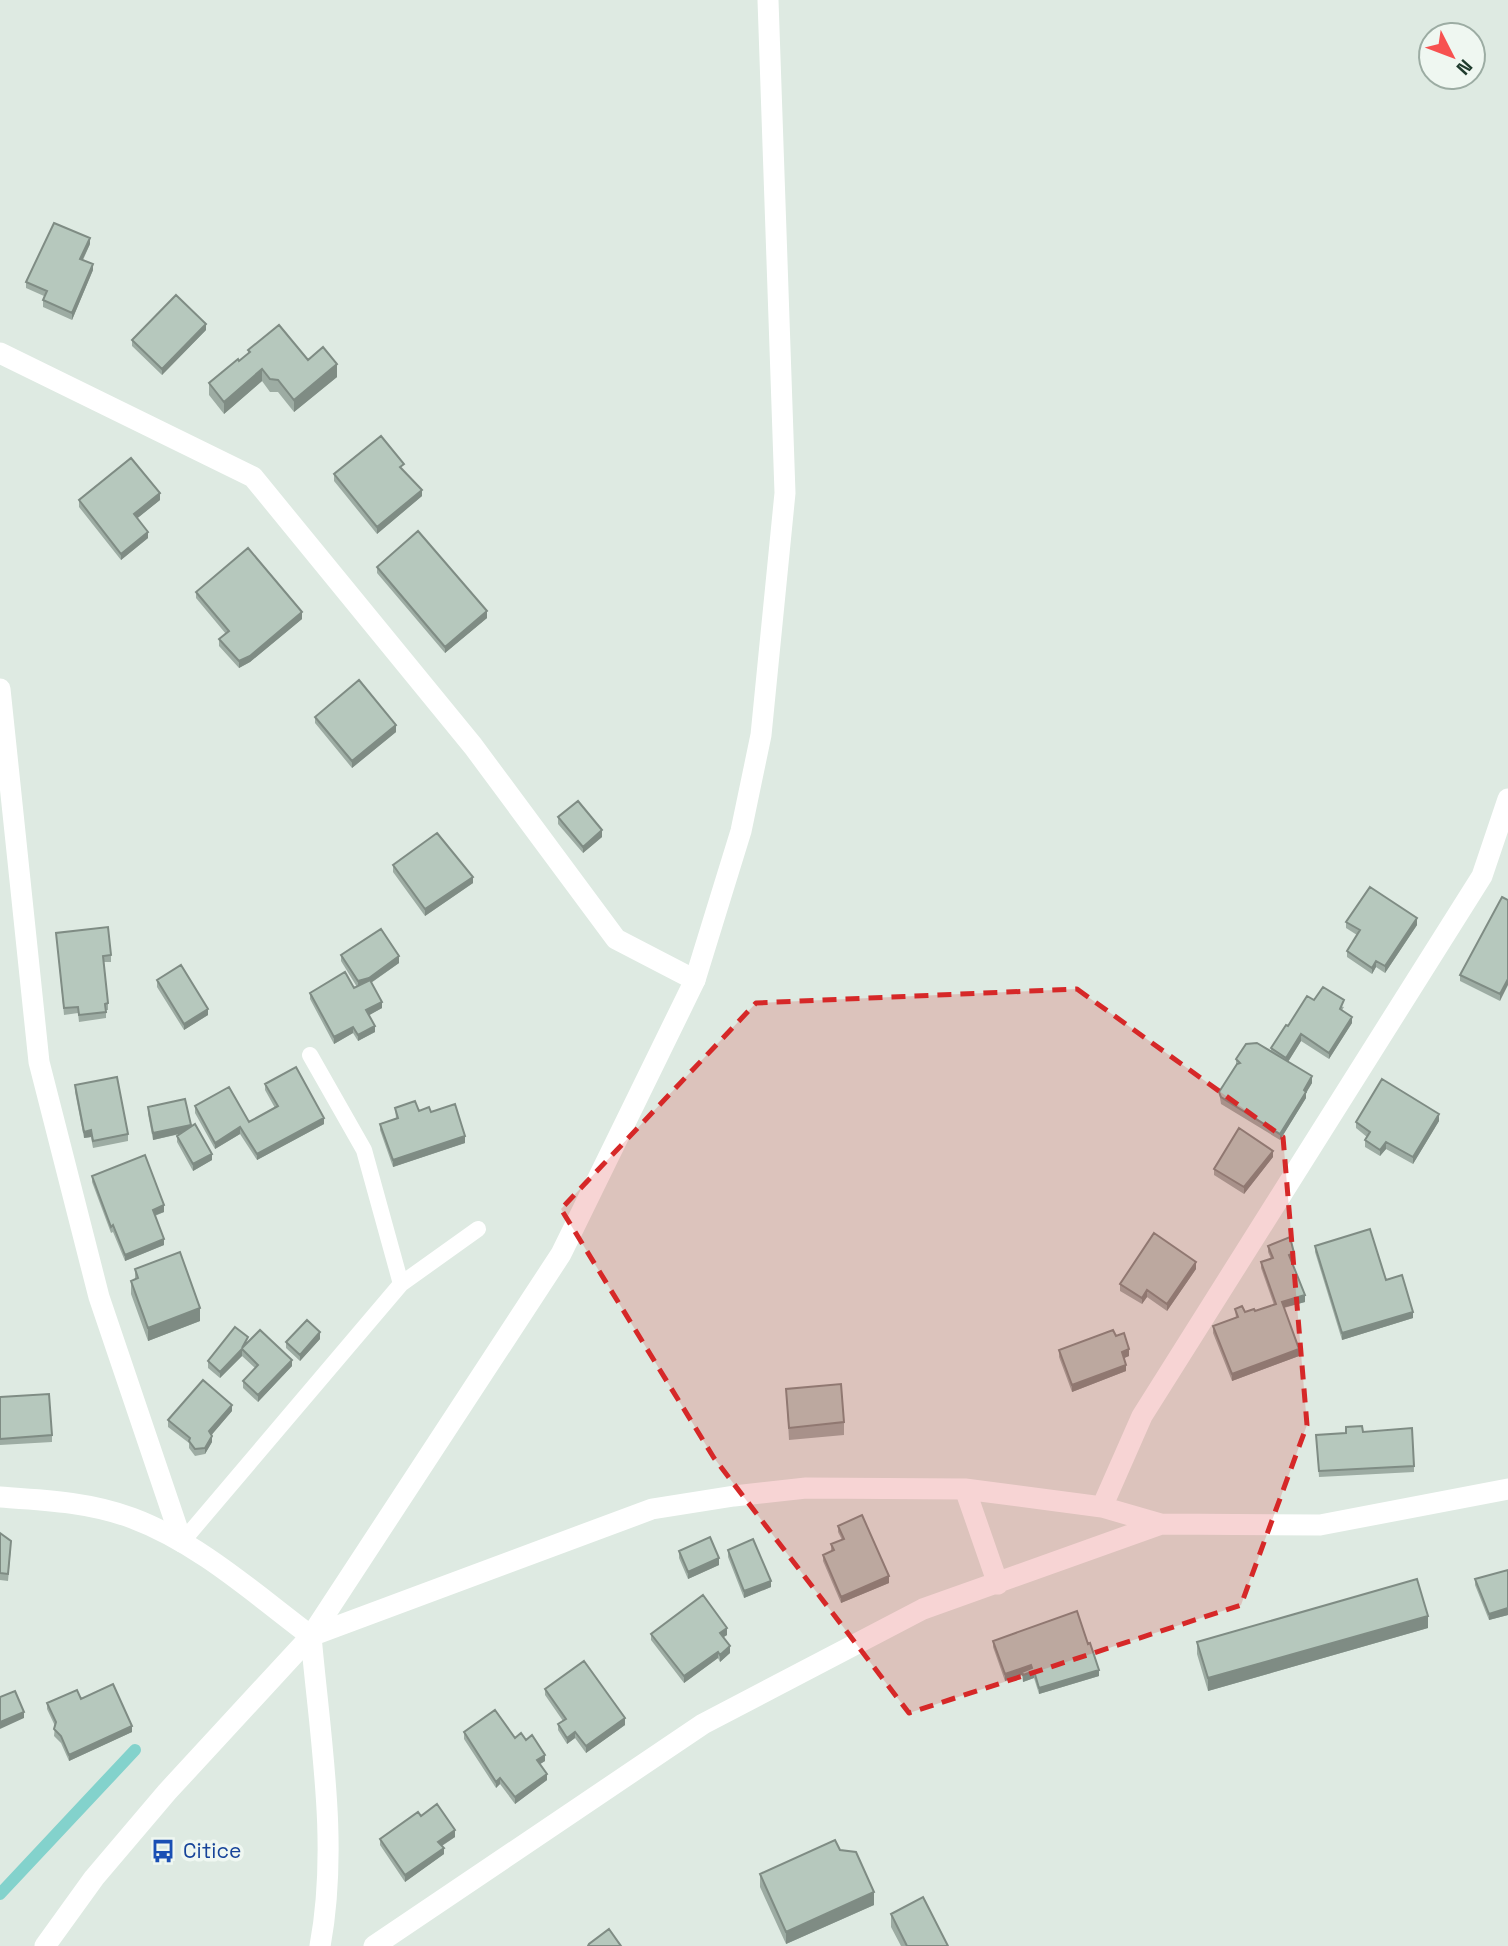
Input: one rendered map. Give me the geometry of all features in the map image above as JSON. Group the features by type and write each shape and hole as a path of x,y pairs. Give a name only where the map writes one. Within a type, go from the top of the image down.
{"street":[{"path":"46,1946 94,1878 167,1792 311,1636 561,1254 695,981 741,831 761,735 785,493 768,0"},
{"path":"0,353 254,477 473,746 616,939 695,981"},
{"path":"0,689 39,1062 99,1297 182,1542"},
{"path":"1102,1507 1148,1406 1482,876 1508,799"},
{"path":"311,1636 652,1509 806,1488 965,1489 1102,1507 1161,1524 1320,1525 1508,1489"},
{"path":"965,1489 998,1584"},
{"path":"0,1497 90,1506 132,1518 182,1542 311,1636 328,1825 324,1923 320,1946"},
{"path":"374,1946 703,1724 923,1609 1161,1524"}],"lane":[{"path":"310,1055 364,1150 401,1284"},
{"path":"182,1542 401,1284 478,1229"}],"highlighted area":[{"path":"1077,989 1283,1137 1307,1425 1241,1605 909,1713 714,1458 561,1209 756,1003"}],"building":[{"path":"54,223 90,238 80,259 93,264 72,313 43,300 47,291 26,282"},
{"path":"176,295 206,324 162,369 132,340"},
{"path":"279,325 308,360 323,347 337,364 294,400 278,380 270,379 262,369 224,402 209,383 250,352 248,350"},
{"path":"381,436 404,464 400,467 422,490 377,527 334,474"},
{"path":"131,458 160,493 134,514 148,532 121,554 79,500"},
{"path":"418,531 487,611 445,647 377,567"},
{"path":"248,548 302,612 250,656 239,661 219,639 229,631 196,592"},
{"path":"359,680 396,725 352,761 315,717"},
{"path":"578,801 602,830 583,847 558,817"},
{"path":"437,833 473,877 425,909 393,865"},
{"path":"1370,887 1417,918 1385,966 1376,961 1372,968 1347,951 1360,930 1346,922"},
{"path":"1502,897 1508,900 1508,979 1500,994 1460,975"},
{"path":"108,927 111,955 103,956 108,1003 105,1004 106,1012 79,1015 78,1007 64,1008 56,933"},
{"path":"381,929 399,956 369,978 358,981 341,955"},
{"path":"181,965 208,1009 184,1024 157,980"},
{"path":"345,972 354,988 370,980 382,1002 366,1010 375,1026 358,1035 353,1027 334,1037 310,993"},
{"path":"1323,987 1344,1000 1340,1009 1352,1017 1329,1053 1301,1034 1286,1058 1271,1048 1307,996 1314,1000"},
{"path":"1257,1043 1312,1076 1304,1090 1306,1092 1280,1134 1221,1097 1219,1092 1240,1063 1236,1059 1246,1044"},
{"path":"296,1067 324,1118 257,1154 240,1127 215,1143 195,1106 229,1087 249,1122 278,1106 265,1084"},
{"path":"117,1077 128,1134 93,1141 91,1130 84,1132 75,1085"},
{"path":"1382,1079 1439,1114 1413,1157 1386,1142 1380,1150 1365,1140 1370,1132 1356,1122"},
{"path":"185,1099 191,1125 153,1133 148,1107"},
{"path":"415,1101 419,1111 429,1107 431,1112 455,1104 465,1136 393,1160 380,1124 398,1118 395,1108"},
{"path":"195,1124 212,1154 193,1164 177,1136"},
{"path":"1239,1128 1273,1151 1244,1187 1214,1169"},
{"path":"145,1155 164,1205 153,1210 164,1239 125,1255 113,1225 111,1227 92,1176"},
{"path":"1370,1229 1386,1280 1402,1275 1413,1312 1342,1333 1315,1246"},
{"path":"1154,1233 1196,1262 1167,1304 1147,1290 1142,1298 1120,1284"},
{"path":"1290,1237 1294,1253 1289,1255 1305,1295 1282,1302 1299,1349 1232,1374 1213,1326 1238,1317 1235,1309 1242,1306 1245,1312 1276,1304 1261,1262 1273,1258 1268,1246"},
{"path":"180,1252 200,1308 148,1328 131,1281 138,1278 135,1269"},
{"path":"307,1320 320,1332 300,1355 286,1342"},
{"path":"235,1327 248,1337 242,1348 260,1330 292,1360 258,1395 243,1381 258,1365 242,1349 220,1372 208,1361"},
{"path":"1113,1330 1116,1336 1124,1333 1129,1349 1122,1352 1126,1365 1072,1385 1059,1350"},
{"path":"203,1380 232,1405 209,1431 212,1436 205,1448 195,1449 189,1441 190,1438 168,1420"},
{"path":"841,1384 844,1422 789,1428 786,1389"},
{"path":"49,1394 52,1435 0,1439 0,1397"},
{"path":"1362,1426 1363,1432 1412,1428 1414,1466 1319,1471 1316,1435 1346,1433 1346,1427"},
{"path":"862,1515 889,1576 841,1597 823,1555 834,1550 831,1544 844,1539 838,1526"},
{"path":"0,1533 11,1541 8,1574 0,1573"},
{"path":"710,1537 719,1558 688,1572 679,1551"},
{"path":"753,1539 771,1581 744,1591 728,1550"},
{"path":"1508,1570 1508,1608 1489,1614 1475,1579"},
{"path":"1417,1579 1428,1616 1208,1678 1197,1642"},
{"path":"703,1595 727,1628 720,1633 730,1646 684,1676 651,1634"},
{"path":"1077,1611 1099,1670 1039,1688 1034,1671 1023,1675 1022,1672 1032,1668 1031,1665 1005,1674 993,1641"},
{"path":"584,1661 625,1718 586,1746 575,1732 567,1738 558,1724 566,1719 545,1689"},
{"path":"113,1684 132,1726 69,1755 61,1736 54,1729 56,1722 47,1703 77,1690 81,1699"},
{"path":"15,1691 24,1712 0,1722 0,1697"},
{"path":"495,1710 515,1738 521,1733 526,1740 532,1735 545,1755 537,1760 547,1774 515,1797 500,1778 496,1782 464,1732"},
{"path":"437,1804 455,1830 438,1842 444,1848 405,1875 380,1839 418,1812 421,1816"},
{"path":"835,1840 840,1850 856,1852 874,1892 786,1932 760,1874"},
{"path":"923,1897 948,1946 907,1946 891,1914"},
{"path":"609,1929 621,1946 588,1946 589,1944"}],"waterway":[{"path":"0,1894 135,1750"}],"place":[{"name":"Citice","path":"163,1851"}]}
